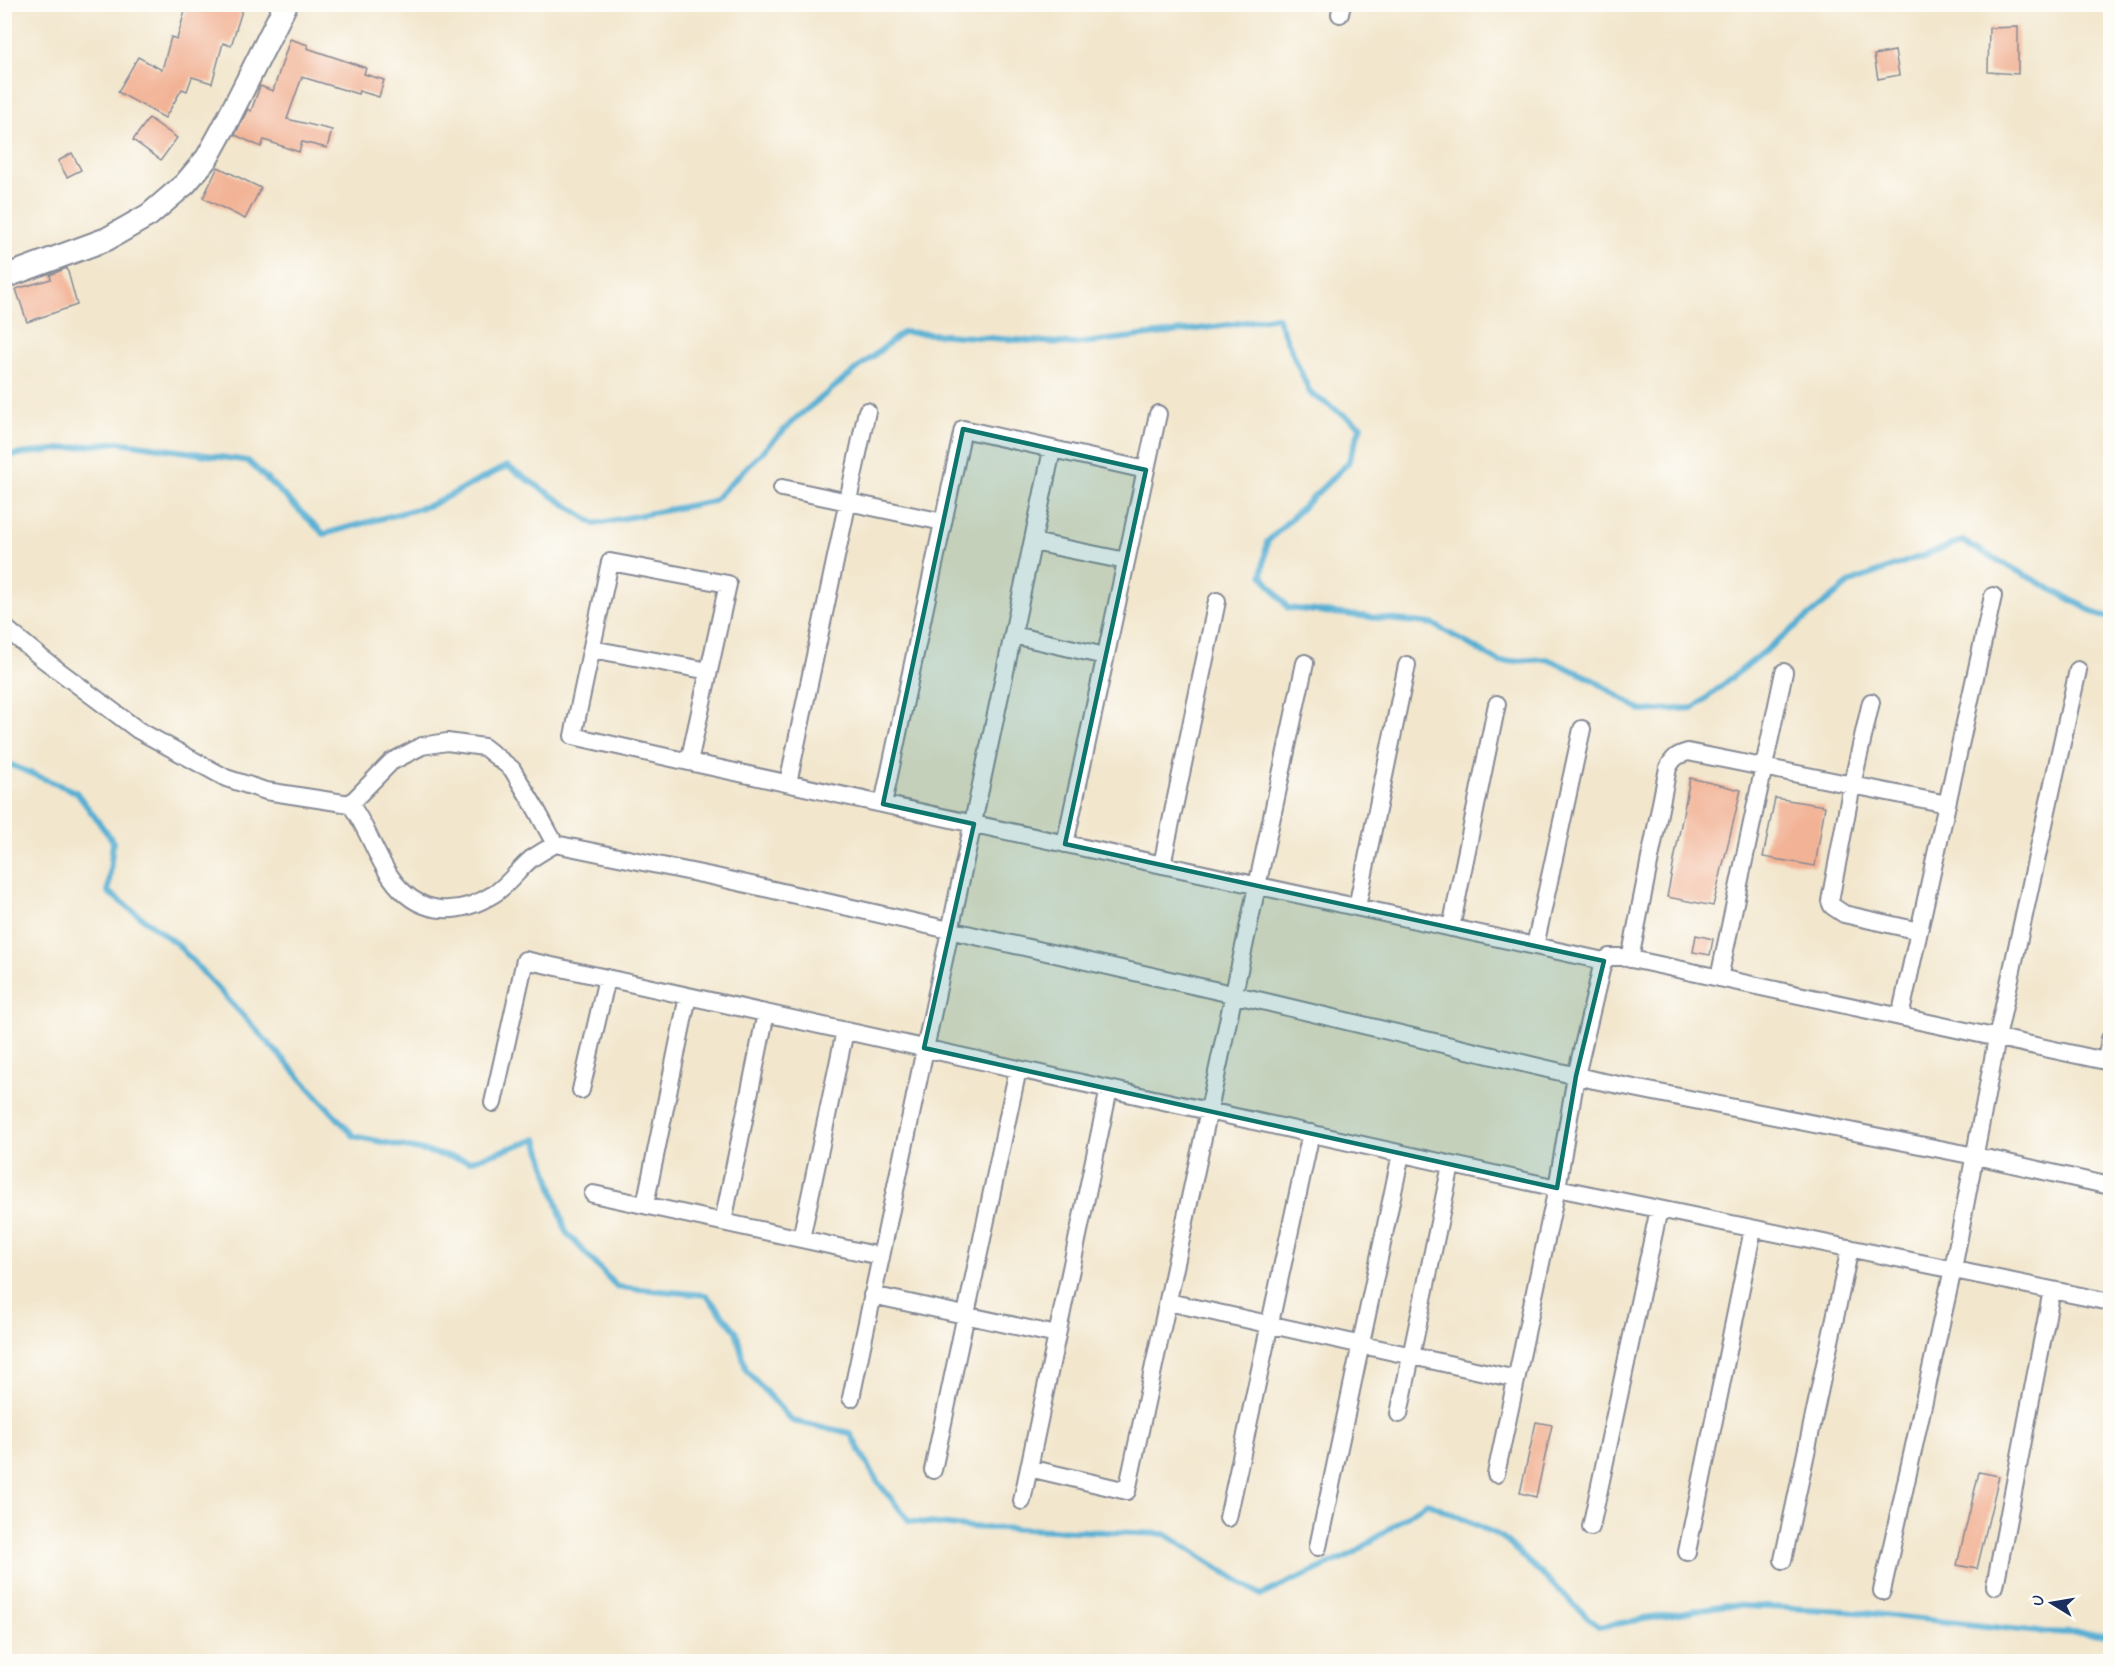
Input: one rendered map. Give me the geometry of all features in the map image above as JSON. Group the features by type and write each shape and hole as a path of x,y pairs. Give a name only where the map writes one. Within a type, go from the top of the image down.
{"street":[{"path":"4,277 107,239 149,215 185,184 207,158 224,129 286,4"},
{"path":"788,783 867,411"},
{"path":"1065,844 1158,414"},
{"path":"883,804 963,429 1146,470"},
{"path":"851,1398 1052,450"},
{"path":"782,488 943,522"},
{"path":"1032,542 1126,561"},
{"path":"689,762 728,584 610,562 573,736 689,762 1604,961"},
{"path":"1900,1017 1993,596"},
{"path":"1162,865 1217,601"},
{"path":"4,627 138,730 226,778 266,791 350,804 362,820 378,858 404,895 420,904 441,910 471,906 496,893 532,858 555,844 716,877 951,930 1576,1076 1975,1156 2110,1186"},
{"path":"1013,634 1106,656"},
{"path":"592,649 709,671"},
{"path":"1029,1468 1127,1491 1305,663"},
{"path":"1357,907 1407,665"},
{"path":"1882,1591 1953,1269 1997,1038 2078,670"},
{"path":"1719,978 1784,672"},
{"path":"1871,702 1852,785 1830,901 1832,906 1844,914 1918,931"},
{"path":"1451,928 1497,704"},
{"path":"1535,946 1582,729"},
{"path":"350,804 392,762 422,746 447,742 484,747 512,769 555,844"},
{"path":"1630,959 1668,768 1673,758 1688,752 1947,804"},
{"path":"1496,1474 1557,1188 1576,1076 1604,961 1609,957 1630,959 2108,1061 2110,1039"},
{"path":"494,1103 525,960 1557,1188 2110,1302"},
{"path":"581,1090 607,978"},
{"path":"645,1205 688,996"},
{"path":"723,1222 766,1013"},
{"path":"801,1239 845,1030"},
{"path":"933,1470 1018,1069"},
{"path":"1022,1501 1109,1089"},
{"path":"1228,1518 1311,1133"},
{"path":"1318,1547 1401,1154"},
{"path":"1399,1414 1451,1165"},
{"path":"593,1194 880,1256"},
{"path":"1591,1527 1659,1209"},
{"path":"1687,1552 1753,1229"},
{"path":"1783,1560 1850,1248"},
{"path":"1995,1586 2052,1290"},
{"path":"872,1295 1057,1335"},
{"path":"1168,1302 1516,1379"}],"highlighted area":[{"path":"963,429 1146,470 1065,844 1604,961 1576,1076 1557,1188 924,1048 974,824 883,804"}],"building":[{"path":"187,4 244,4 231,46 223,43 212,83 192,77 187,91 182,89 165,118 118,92 138,57 162,70 171,37 177,39"},
{"path":"2018,27 2018,74 1988,72 1989,28"},
{"path":"290,39 308,45 307,48 366,68 364,74 384,80 379,97 359,91 358,94 302,77 287,119 332,130 327,148 302,142 299,152 264,140 261,147 235,135 248,109 251,111 260,86 273,91"},
{"path":"1895,51 1899,75 1878,79 1874,55"},
{"path":"149,118 177,138 161,160 133,140"},
{"path":"72,153 81,170 67,177 58,161"},
{"path":"218,167 261,188 245,219 203,198"},
{"path":"67,268 77,305 27,322 16,289 51,279 50,275"},
{"path":"1690,778 1741,790 1713,906 1667,897"},
{"path":"1775,798 1825,806 1815,866 1763,857"},
{"path":"1696,935 1713,939 1710,955 1693,952"},
{"path":"1536,1422 1552,1425 1536,1497 1520,1493"},
{"path":"1979,1472 1999,1476 1977,1569 1957,1565"}],"waterway":[{"path":"4,456 118,442 248,461 324,534 431,505 507,466 595,524 713,501 796,418 903,332 1075,344 1277,317 1310,393 1361,426 1348,463 1267,542 1262,575 1288,608 1433,624 1500,662 1547,659 1590,678 1642,711 1694,708 1851,582 1962,541 2101,616 2110,617"},
{"path":"4,762 76,792 113,841 108,892 177,944 354,1136 470,1161 537,1139 566,1232 617,1287 706,1295 736,1331 746,1370 792,1421 850,1433 877,1481 909,1521 967,1527 1165,1534 1261,1595 1354,1553 1427,1502 1502,1537 1598,1627 1726,1605 1846,1611 2040,1632 2110,1634"}]}
